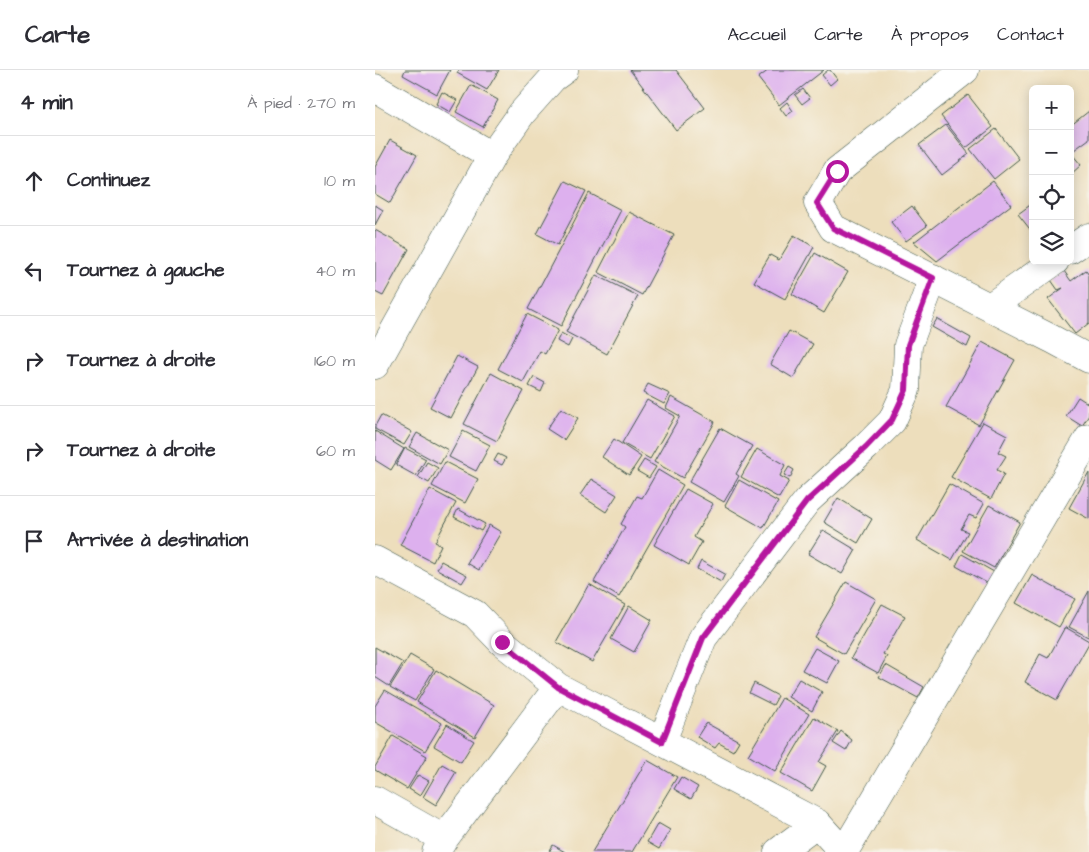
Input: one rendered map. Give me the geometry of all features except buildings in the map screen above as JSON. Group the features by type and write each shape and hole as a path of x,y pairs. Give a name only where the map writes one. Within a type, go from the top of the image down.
{"street":[{"path":"965,70 837,171 817,203 833,228 1089,359"},
{"path":"376,361 492,156 521,113 553,73"},
{"path":"375,88 492,156"},
{"path":"1074,247 1089,237"},
{"path":"990,307 1049,265"},
{"path":"662,742 703,638 807,501 866,447 892,420 906,390 908,345 933,278"},
{"path":"375,560 475,614 502,642 558,687 817,823 844,852 1089,438"},
{"path":"375,800 440,845 558,687"},
{"path":"778,852 817,823"}],"route":[{"path":"502,642 558,687 662,742 703,638 807,501 866,447 892,420 906,390 908,345 933,278 833,228 817,203 837,171"}]}
